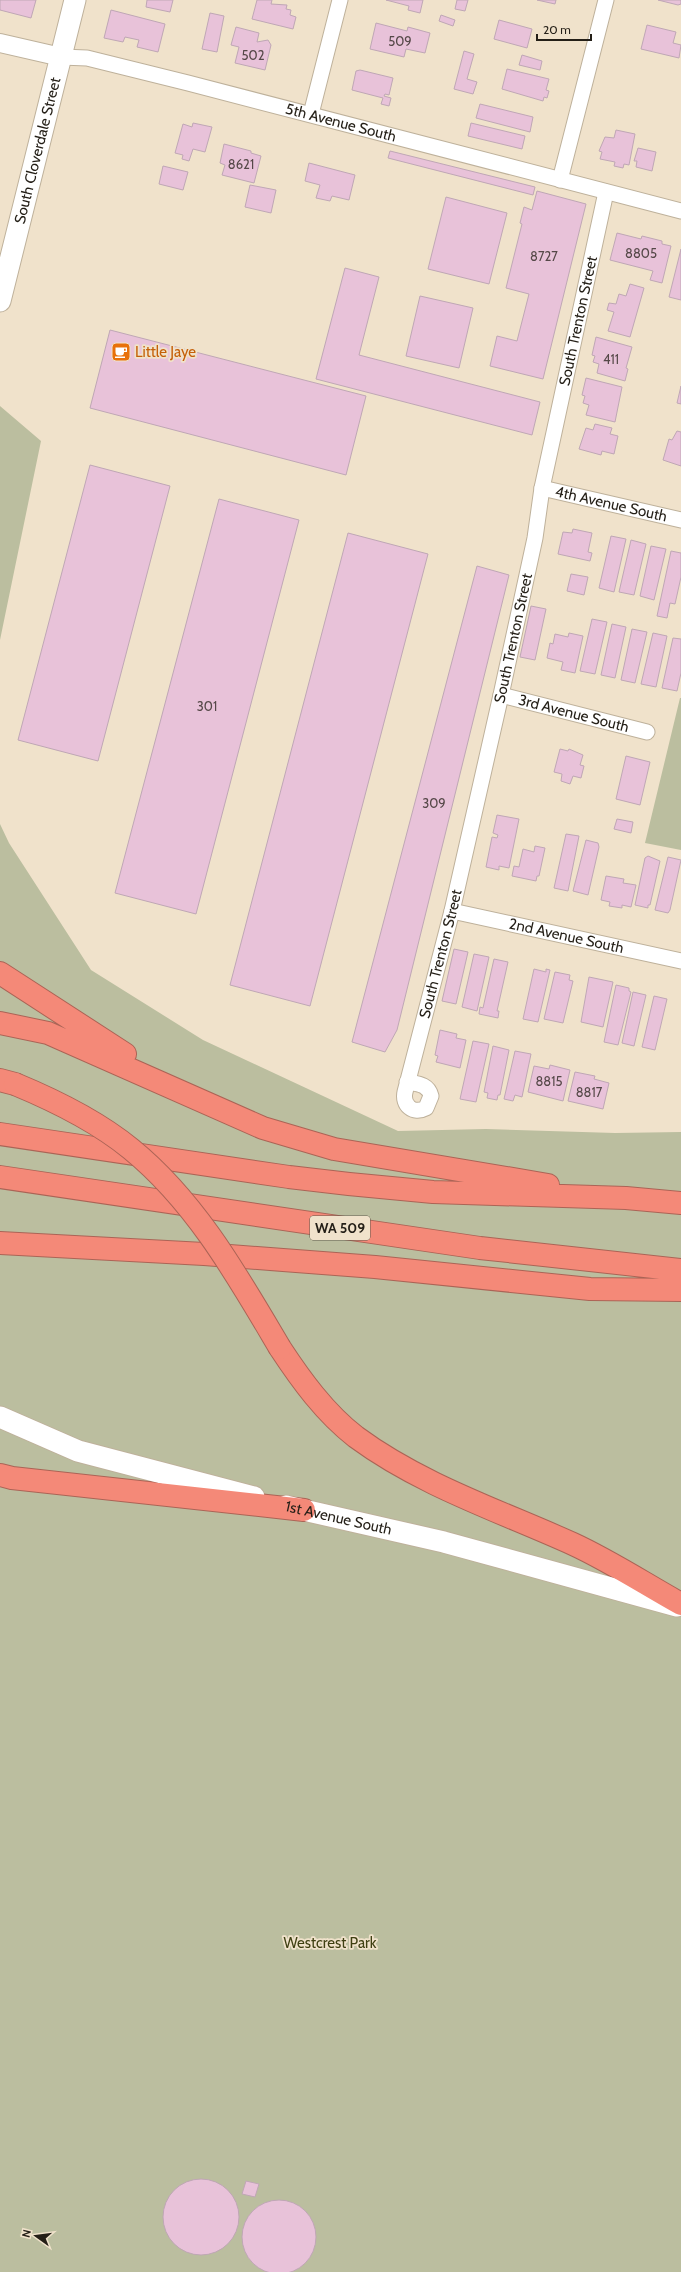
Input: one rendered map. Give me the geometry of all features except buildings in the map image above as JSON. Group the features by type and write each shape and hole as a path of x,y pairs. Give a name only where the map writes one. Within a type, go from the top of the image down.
{"highway":[{"path":"0,973 186,1093"},
{"path":"0,1023 48,1033 186,1093 230,1115 263,1128 334,1149 626,1198"},
{"path":"7,1082 55,1101 93,1123 131,1149 174,1190 207,1231 300,1379 325,1408 355,1436 394,1462 477,1503 574,1545 681,1605"},
{"path":"0,1134 289,1177 349,1184 433,1192 626,1198 681,1203"},
{"name":"WA 509","path":"0,1176 480,1248 681,1270"},
{"path":"0,1243 375,1267 590,1289 681,1290"},
{"path":"0,1475 12,1478 304,1510"}],"main road":[{"name":"South Cloverdale Street","path":"0,301 75,0"},
{"name":"1st Avenue South","path":"0,1417 78,1451 304,1510 444,1542 681,1605"}],"street":[{"path":"311,114 340,0"},
{"path":"560,180 606,0"},
{"name":"5th Avenue South","path":"0,43 61,57 87,58 311,114 681,211"},
{"name":"South Trenton Street","path":"407,1082 452,911 501,695 535,538 542,488 606,192"},
{"name":"4th Avenue South","path":"542,488 681,520"},
{"name":"3rd Avenue South","path":"501,695 647,732"},
{"name":"2nd Avenue South","path":"452,911 681,961"}],"green space":[{"path":"0,406 41,441 0,640"},
{"path":"681,698 681,850 645,843"},
{"name":"Westcrest Park","path":"0,824 9,843 91,970 203,1040 398,1131 486,1129 615,1133 681,1132 681,2272 0,2272"}],"place":[{"name":"Little Jaye","path":"121,352"}]}
